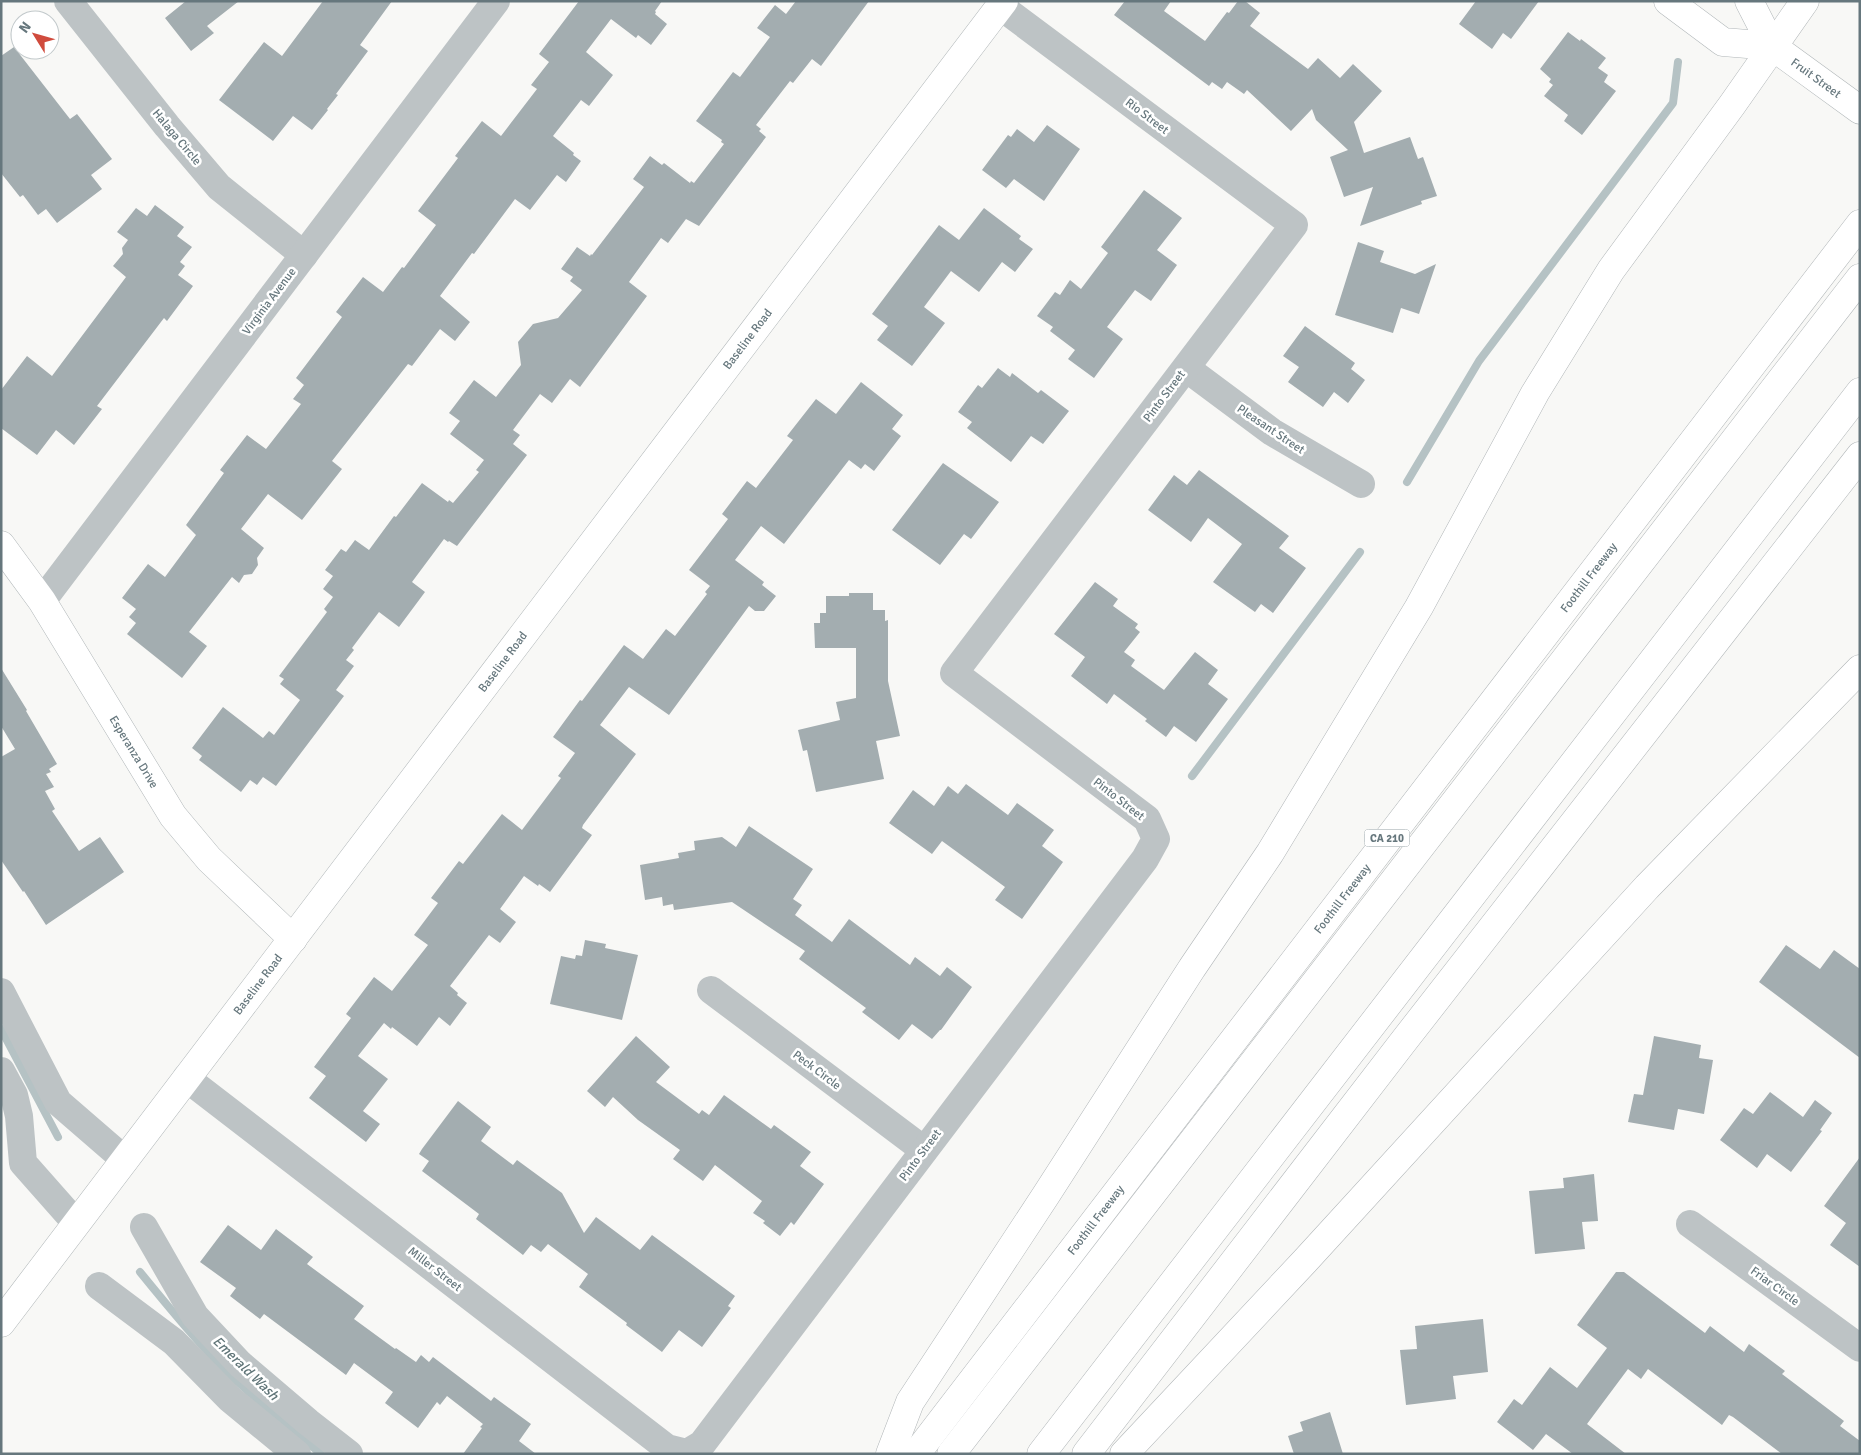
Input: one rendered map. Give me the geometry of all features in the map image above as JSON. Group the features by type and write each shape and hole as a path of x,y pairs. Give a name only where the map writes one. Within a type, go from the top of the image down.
{"main road":[{"path":"1668,1 1723,42 1772,46"},
{"name":"Fruit Street","path":"1749,1 1772,46 1860,110"},
{"path":"890,1454 910,1402 1192,968 1270,853 1419,607 1535,393 1611,270 1732,105 1805,1"},
{"name":"Baseline Road","path":"1,1323 1002,4"},
{"name":"Foothill Freeway","path":"916,1454 1860,224"},
{"path":"952,1454 1860,278"},
{"path":"1041,1454 1860,392"},
{"path":"1086,1454 1397,1050 1860,456"},
{"name":"Esperanza Drive","path":"1,545 42,601 173,816 208,859 293,939"},
{"path":"1124,1454 1312,1254 1647,887 1860,670"}],"street":[{"name":"Halaga Circle","path":"68,1 167,126 219,187 304,255"},
{"name":"Virginia Avenue","path":"42,601 496,1"},
{"name":"Rio Street","path":"1002,4 1294,226"},
{"name":"Pinto Street","path":"687,1452 702,1444 1139,867 1156,839 1147,819 954,673 1294,226"},
{"name":"Pleasant Street","path":"1186,368 1272,432 1361,484"},
{"name":"Peck Circle","path":"711,990 924,1150"},
{"path":"1,992 58,1102 125,1160"},
{"path":"1,1071 14,1095 19,1116 23,1163 76,1223"},
{"name":"Miller Street","path":"186,1078 667,1448 687,1452"},
{"name":"Friar Circle","path":"1690,1224 1860,1348"},
{"path":"144,1227 195,1316 240,1364 349,1454"},
{"path":"99,1286 174,1342 230,1399 298,1454"}],"building":[{"path":"186,1 239,1 207,26 214,33 191,51 165,18"},
{"path":"323,1 392,1 360,45 368,51 312,130 293,116 273,141 219,100 264,42 282,56"},
{"path":"579,1 662,1 655,14 667,24 651,45 638,35 636,38 611,19 586,52 613,75 589,106 581,100 553,136 581,161 566,182 557,175 530,210 515,199 474,254 472,253 440,296 470,322 455,341 440,329 412,366 408,364 332,461 342,469 302,520 268,494 241,529 264,548 257,558 258,565 252,574 244,575 239,583 232,577 189,632 207,646 182,678 127,634 136,623 129,617 136,609 122,598 148,564 165,577 196,535 186,525 224,473 220,470 247,435 266,449 301,404 293,399 304,385 296,378 342,317 336,312 363,277 383,292 402,267 404,268 436,225 418,211 458,158 455,156 482,121 501,136 537,89 531,85 549,62 539,54"},
{"path":"796,1 869,1 821,66 812,59 793,83 790,81 756,125 761,129 759,131 766,137 699,226 686,219 668,243 661,238 629,282 647,296 580,387 570,379 552,403 540,394 513,430 520,435 513,444 527,455 457,546 444,539 412,582 425,592 399,627 379,612 352,648 354,650 346,660 354,666 336,690 344,696 276,786 263,777 257,785 250,780 241,792 199,760 202,756 192,748 223,707 263,738 269,731 274,735 300,700 280,684 284,679 279,676 327,612 324,609 333,597 323,589 333,576 325,570 341,549 346,552 355,540 369,550 422,483 448,502 449,500 453,503 479,472 476,470 484,460 450,434 460,421 449,413 474,380 496,397 521,365 518,342 533,324 558,318 582,290 570,281 573,277 561,269 577,247 590,256 592,255 644,187 633,179 650,156 662,165 664,163 690,183 691,181 694,183 724,144 721,142 722,140 696,121 733,72 740,77 770,37 757,28 775,5 786,14"},
{"path":"1125,1 1171,1 1164,11 1205,41 1238,1 1245,1 1260,13 1250,26 1308,69 1318,58 1340,78 1353,64 1382,91 1354,122 1364,153 1410,137 1418,159 1423,157 1437,196 1421,201 1422,204 1360,226 1373,187 1344,197 1330,157 1348,150 1316,120 1312,109 1291,131 1247,90 1244,94 1227,82 1222,89 1212,82 1209,86 1114,15"},
{"path":"1476,1 1539,1 1511,39 1503,33 1492,49 1459,24"},
{"path":"1568,32 1580,41 1581,39 1606,58 1598,68 1608,75 1604,82 1616,91 1582,135 1564,121 1568,115 1544,96 1553,85 1549,82 1551,79 1540,69"},
{"path":"10,50 10,60 24,60 70,119 77,114 112,159 91,175 102,189 57,223 46,209 38,215 23,195 20,197 1,173 1,56"},
{"path":"1047,125 1080,149 1044,201 1014,179 1006,188 982,170 1008,135 1011,137 1017,129 1034,142"},
{"path":"1144,190 1182,218 1157,250 1177,265 1151,301 1135,290 1107,327 1123,339 1094,378 1068,359 1075,350 1050,331 1053,327 1037,316 1055,292 1060,295 1070,280 1081,289 1108,253 1101,247"},
{"path":"155,205 184,227 177,236 192,247 180,262 185,266 178,275 193,286 167,321 164,318 97,406 102,409 74,445 56,430 37,455 1,428 1,390 27,356 52,376 126,277 113,266 123,254 122,248 128,240 117,232 136,208 147,216"},
{"path":"984,208 1021,236 1019,239 1033,249 1015,272 1002,262 979,292 951,271 924,307 945,323 912,366 877,340 888,326 872,314 939,225 959,240"},
{"path":"1358,242 1384,251 1380,262 1415,274 1436,264 1419,314 1401,308 1393,333 1335,315"},
{"path":"1305,326 1355,363 1351,369 1365,380 1348,403 1334,392 1323,407 1288,382 1299,367 1283,356"},
{"path":"998,368 1010,377 1012,373 1038,393 1041,390 1069,411 1043,444 1031,436 1011,462 967,428 972,422 958,412 978,385 982,388"},
{"path":"861,382 903,415 892,429 901,436 874,471 865,464 861,469 849,460 784,544 761,526 735,560 764,582 762,585 776,596 764,611 755,611 749,606 669,715 629,687 600,725 636,754 583,825 582,828 592,835 550,892 524,876 500,909 516,922 500,943 489,935 450,986 467,1003 450,1026 439,1017 417,1046 384,1023 358,1056 388,1079 363,1111 380,1124 366,1142 309,1098 326,1076 314,1067 351,1018 346,1014 374,977 392,991 428,945 414,935 438,903 431,898 459,861 463,864 502,814 522,830 561,778 558,776 575,753 553,737 624,645 643,659 666,629 675,636 707,594 705,592 710,586 689,570 728,519 722,514 747,481 756,488 793,440 787,436 816,399 836,414"},
{"path":"943,463 999,502 971,539 964,534 940,565 892,530"},
{"path":"1199,470 1289,536 1279,548 1306,568 1273,613 1261,604 1255,612 1213,582 1242,544 1208,518 1191,542 1148,510 1174,475 1187,485"},
{"path":"1095,582 1118,599 1113,606 1138,624 1135,628 1140,632 1124,652 1135,660 1131,666 1164,690 1195,652 1218,670 1208,684 1228,699 1196,742 1174,726 1166,737 1145,721 1147,719 1114,694 1107,704 1071,676 1085,657 1054,634"},
{"path":"849,593 873,593 873,610 885,610 885,621 888,620 888,681 900,736 876,741 884,779 816,792 807,750 803,751 798,730 840,720 836,702 856,698 856,648 815,648 814,623 820,623 820,613 826,613 826,596 849,596"},
{"path":"1,668 57,764 49,769 51,772 46,774 54,787 45,791 55,809 52,811 79,851 100,837 124,872 46,925 1,860 1,757 15,749 1,726"},
{"path":"966,784 1008,815 1017,803 1054,830 1042,846 1063,862 1022,919 995,900 1005,887 942,841 932,854 889,823 913,790 934,806 948,786 958,794"},
{"path":"749,826 813,869 793,899 802,905 795,915 832,942 849,919 910,965 915,957 940,976 947,967 972,987 941,1030 932,1039 912,1024 899,1040 862,1012 866,1008 799,959 805,951 732,902 674,910 673,904 663,906 662,897 645,900 640,865 679,858 678,853 695,850 694,841 722,837 736,847"},
{"path":"585,940 606,944 605,948 638,955 622,1020 550,1004 561,956 575,959 576,955 582,956"},
{"path":"1786,945 1820,969 1834,950 1860,969 1860,1058 1759,982"},
{"path":"636,1036 670,1067 656,1082 699,1114 702,1110 709,1115 724,1095 771,1129 774,1125 811,1152 800,1166 824,1184 794,1225 791,1222 780,1236 763,1223 765,1221 753,1213 762,1201 715,1165 703,1181 673,1159 680,1150 638,1120 613,1097 605,1107 587,1091"},
{"path":"1654,1036 1701,1045 1699,1058 1713,1060 1704,1114 1678,1109 1674,1130 1628,1122 1634,1094 1643,1095"},
{"path":"1770,1092 1803,1117 1815,1100 1832,1113 1820,1130 1822,1131 1791,1172 1767,1154 1757,1168 1720,1140 1744,1108 1753,1114"},
{"path":"458,1101 491,1127 481,1141 513,1165 517,1160 562,1193 584,1233 596,1217 640,1250 652,1235 735,1296 728,1306 731,1308 702,1347 679,1330 662,1352 579,1287 588,1274 548,1244 541,1252 531,1245 523,1255 476,1219 479,1214 422,1171 429,1161 419,1154"},
{"path":"1860,1157 1860,1267 1830,1245 1846,1223 1824,1206"},
{"path":"1594,1174 1598,1221 1582,1222 1585,1249 1535,1254 1529,1191 1564,1188 1563,1178"},
{"path":"228,1225 261,1250 276,1229 313,1257 307,1264 364,1306 354,1319 416,1362 421,1355 429,1362 433,1357 491,1401 494,1397 531,1424 519,1441 536,1454 463,1454 483,1424 447,1396 440,1405 437,1402 418,1428 385,1403 393,1392 354,1363 346,1375 264,1314 260,1319 230,1296 236,1288 200,1262"},
{"path":"1616,1272 1624,1272 1705,1333 1710,1326 1744,1352 1749,1344 1785,1371 1782,1374 1844,1421 1840,1426 1860,1441 1860,1454 1782,1454 1729,1415 1722,1425 1648,1369 1641,1379 1628,1369 1587,1424 1626,1454 1573,1454 1546,1434 1533,1450 1497,1422 1514,1399 1522,1405 1550,1367 1577,1388 1607,1348 1577,1325"},
{"path":"1483,1319 1488,1372 1453,1376 1456,1399 1406,1405 1400,1350 1417,1349 1415,1326"},
{"path":"1330,1412 1343,1454 1294,1454 1288,1436 1303,1431 1300,1422"}],"waterway":[{"path":"1407,482 1479,361 1673,103 1678,62"},
{"path":"1192,776 1360,552"},
{"name":"Emerald Wash","path":"1,1029 58,1137"},
{"name":"Emerald Wash","path":"140,1272 220,1365 257,1400 321,1454"}]}
